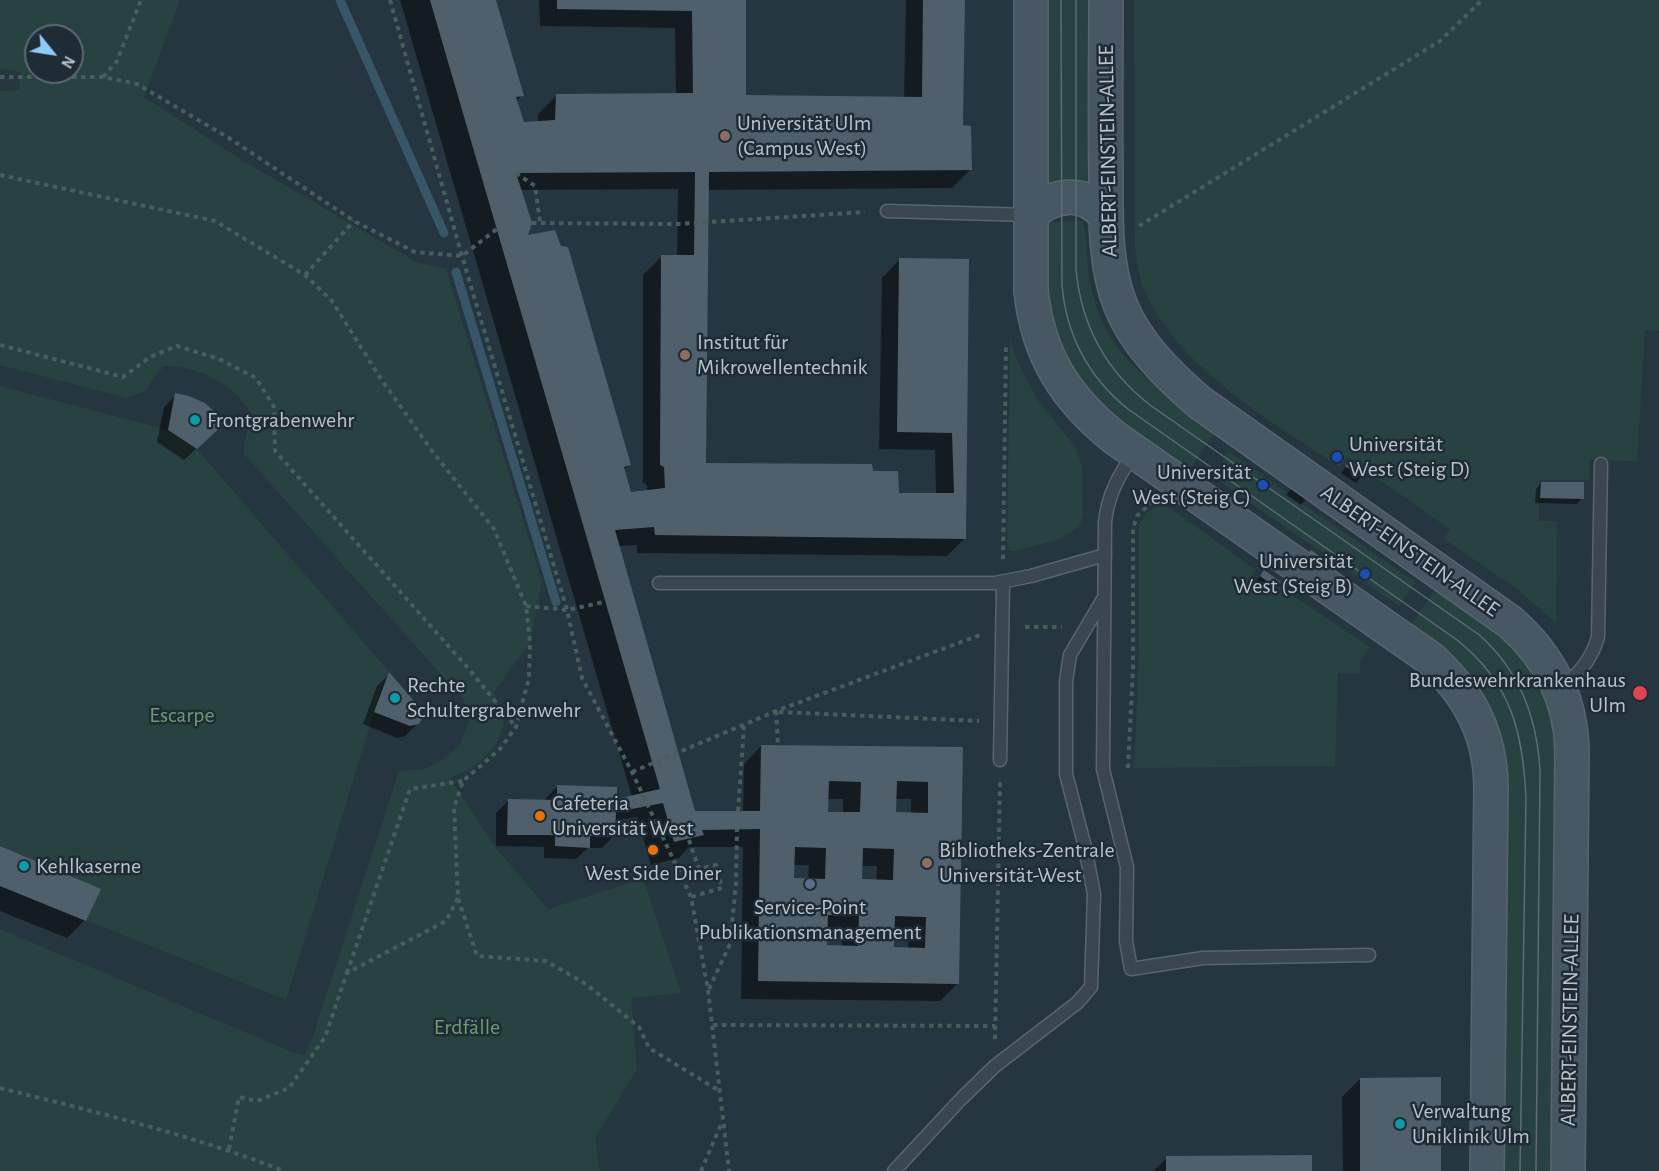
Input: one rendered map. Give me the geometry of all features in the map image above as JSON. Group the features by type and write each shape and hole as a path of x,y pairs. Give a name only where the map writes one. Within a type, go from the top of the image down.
{"street":[{"path":"1031,0 1030,279 1037,328 1046,354 1058,377 1073,398 1103,428 1419,650 1453,681 1475,715 1488,754 1491,786 1486,1171"},
{"name":"ALBERT-EINSTEIN-ALLEE","path":"1106,0 1109,257 1113,283 1120,305 1131,326 1162,367 1199,402 1510,622 1538,650 1560,688 1569,717 1572,751 1568,1171"},
{"path":"1030,215 1044,203 1068,198 1089,202 1107,217"}],"lane":[{"path":"887,211 1030,215"},
{"path":"1135,452 1117,479 1108,499 1105,522 1103,769 1127,867 1126,941 1131,969 1203,958 1369,955"},
{"path":"1560,688 1574,678 1588,660 1598,637 1601,464"},
{"path":"659,583 1003,583 1105,555"},
{"path":"1000,760 1003,583"},
{"path":"894,1171 995,1066 1077,1003 1091,987 1094,894 1085,847 1066,774 1067,668 1070,655 1105,595"}],"path":[{"path":"103,77 117,61 141,0"},
{"path":"390,0 462,256 567,610 582,678 632,772 691,897 708,990 729,1171"},
{"path":"1107,217 1128,229 1134,229 1440,41 1482,0"},
{"path":"0,77 103,77 137,84 229,138 354,221 415,252 462,256 497,229"},
{"path":"516,173 535,186 540,223"},
{"path":"0,175 215,221 305,275 332,301 379,376 432,451 494,529 526,606 530,642 529,678 516,727 500,749 462,781 411,789 325,1037 289,1088 257,1101 239,1097 229,1149"},
{"path":"532,223 678,224 887,211"},
{"path":"305,275 354,221"},
{"path":"1003,562 1006,342"},
{"path":"0,345 123,377 150,357 177,346 219,359 256,378 274,407 275,451 468,668 516,727"},
{"path":"1128,768 1132,697 1133,528 1141,511 1157,501"},
{"path":"526,606 567,610 604,602"},
{"path":"632,772 776,711 1002,627 1063,627 1081,635"},
{"path":"776,711 1001,722"},
{"path":"776,711 778,745"},
{"path":"738,811 744,726"},
{"path":"995,1066 1000,760"},
{"path":"462,781 454,807 458,898 477,956 546,961 586,984 639,1027 648,1048 718,1090"},
{"path":"708,990 730,944 736,884 737,830"},
{"path":"689,840 699,869 716,865 722,888 691,897"},
{"path":"347,973 446,921 458,898"},
{"path":"712,1025 995,1026"},
{"path":"0,1088 147,1125 229,1149 284,1171"},
{"path":"701,1171 722,1121"}],"green space":[{"name":"Erdfälle","path":"0,0 180,0 144,97 242,160 416,262 446,269 542,581 530,642 494,692 504,725 495,746 473,768 450,778 495,847 548,909 643,879 681,993 631,998 637,1069 595,1138 600,1171 0,1171 0,929 303,1055 310,1045 399,771 425,769 444,759 461,743 469,720 463,699 244,454 251,414 227,386 210,376 183,367 164,366 146,391 127,398 0,365 0,91 19,90 20,72 0,69"},
{"path":"1040,0 1096,0 1095,177 1088,177 1088,184 1047,183"},
{"path":"1134,0 1659,0 1659,331 1645,330 1637,461 1589,460 1590,480 1539,480 1539,521 1557,521 1556,623 1520,591 1444,539 1450,529 1347,457 1340,467 1230,392 1181,346 1161,320 1143,287 1135,247"},
{"path":"1082,221 1091,286 1102,321 1113,341 1143,374 1217,429 1186,475 1091,403 1046,320 1046,222"},
{"path":"1010,338 1015,356 1037,399 1076,448 1082,467 1083,513 1080,525 1069,534 1056,540 1015,551 1010,551 1007,544"},
{"name":"Escarpe","path":"0,386 168,430 197,449 389,672 377,702 286,1000 0,886"},
{"path":"1229,452 1415,582 1399,606 1212,476"},
{"path":"1158,506 1170,508 1256,570 1251,577 1275,594 1280,587 1370,647 1361,660 1359,674 1338,673 1335,766 1134,768 1139,654 1139,525 1147,512"},
{"path":"1440,582 1510,636 1559,716 1558,1171 1497,1171 1501,777 1408,629"}],"building":[{"path":"430,0 496,0 524,96 516,97 524,122 555,120 556,94 693,93 692,11 557,9 557,0 746,0 746,95 922,97 923,0 965,0 963,125 971,126 972,170 709,172 706,463 872,464 873,471 898,471 899,493 954,493 952,433 897,432 899,258 969,259 966,539 655,535 654,527 615,530 695,811 760,811 761,745 963,747 959,984 758,981 760,829 702,830 704,835 674,842 663,803 616,812 615,837 590,836 590,848 555,846 555,835 507,835 508,799 557,800 557,785 617,787 617,799 660,789","holes":["695,172 694,255 661,255 660,465 664,467 665,488 631,492 624,467 631,465 568,247 561,246 555,230 528,235 532,223 516,173","829,781 861,782 860,812 828,812","897,781 928,782 928,813 896,812","795,847 826,848 825,879 794,878","863,848 894,849 893,880 862,879","828,915 859,915 858,946 827,945","895,916 926,917 925,948 894,947"]},
{"name":"Frontgrabenwehr","path":"175,393 205,403 217,414 223,425 197,449 168,430"},
{"path":"1350,460 1367,472 1362,478 1345,466"},
{"path":"1541,482 1584,482 1584,499 1540,498"},
{"path":"1311,550 1337,568 1332,574 1306,556"},
{"path":"1264,570 1281,582 1276,588 1260,576"},
{"name":"Rechte Schultergrabenwehr","path":"389,672 420,708 423,717 419,724 410,726 374,712"},
{"name":"Kehlkaserne","path":"0,846 101,889 86,921 0,886"},
{"name":"Verwaltung Uniklinik Ulm","path":"1441,1077 1441,1171 1360,1171 1360,1078"},
{"path":"1312,1155 1312,1171 1166,1171 1166,1156"}],"waterway":[{"path":"340,0 444,233"},
{"path":"456,272 556,602"}],"tram line":[{"path":"1061,0 1062,285 1064,303 1074,338 1091,369 1114,397 1128,409 1457,640 1490,674 1511,710 1522,752 1526,798 1520,1171"},
{"path":"1076,0 1076,269 1083,309 1098,345 1108,361 1120,377 1150,405 1478,634 1505,663 1524,696 1535,732 1540,771 1536,1171"}],"place":[{"name":"Universität Ulm (Campus West)","path":"725,136"},
{"name":"Institut für Mikrowellentechnik","path":"685,355"},
{"name":"Frontgrabenwehr","path":"195,420"},
{"name":"Universität West (Steig D)","path":"1337,457"},
{"name":"Universität West (Steig C)","path":"1263,485"},
{"name":"Universität West (Steig B)","path":"1365,574"},
{"name":"Bundeswehrkrankenhaus Ulm","path":"1640,693"},
{"name":"Rechte Schultergrabenwehr","path":"395,698"},
{"name":"Cafeteria Universität West","path":"540,816"},
{"name":"West Side Diner","path":"653,850"},
{"name":"Bibliotheks-Zentrale Universität-West","path":"927,863"},
{"name":"Kehlkaserne","path":"24,866"},
{"name":"Service-Point Publikationsmanagement","path":"810,884"},
{"name":"Verwaltung Uniklinik Ulm","path":"1400,1124"}]}
